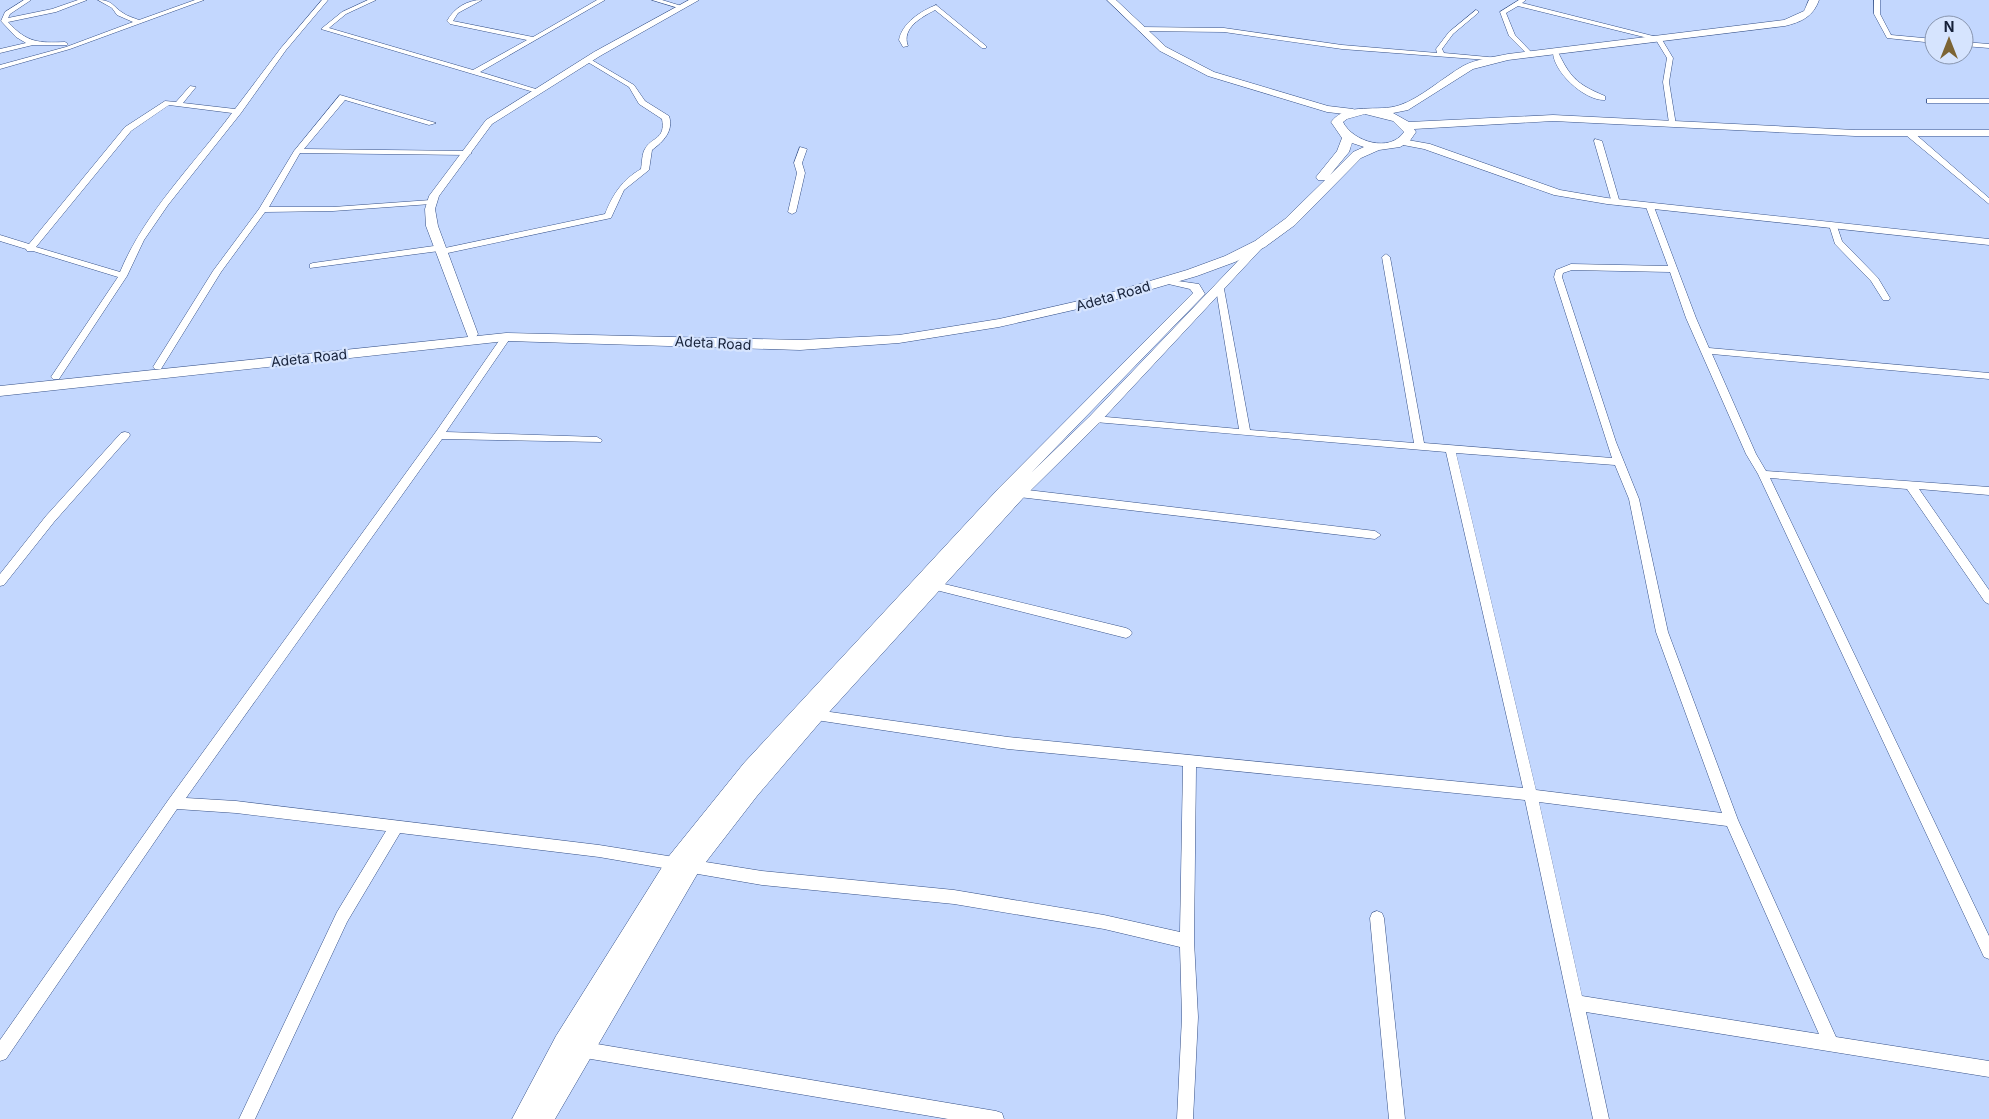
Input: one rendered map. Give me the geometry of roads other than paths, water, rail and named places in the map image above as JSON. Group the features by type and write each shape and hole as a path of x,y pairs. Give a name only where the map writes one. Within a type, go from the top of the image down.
{"main road":[{"path":"1404,108 1408,137 1402,142 1377,146 1348,138 1338,130 1337,122 1343,116 1353,112 1379,112 1404,108 1469,67 1555,51 1785,23 1804,17 1812,9 1814,0"},
{"path":"1379,112 1406,126 1553,118 1855,134 1989,133"},
{"name":"Adeta Road","path":"0,391 506,338 593,338 800,345 899,339 1029,309 1163,274 1214,257 1282,218 1309,192 1343,152 1348,138"},
{"name":"Adeta Road","path":"0,384 472,334 565,330 768,338 831,337 947,328 1043,314 1168,281 1230,259 1260,244 1290,222 1357,155 1377,146"}],"street":[{"path":"4,20 7,13 28,0"},
{"path":"4,20 54,11 84,0"},
{"path":"101,0 114,7 119,14 137,22"},
{"path":"0,66 82,43 201,0"},
{"path":"56,377 123,276 128,260 159,213 293,35 325,0"},
{"path":"373,0 344,13 324,29 537,91"},
{"path":"479,0 455,12 450,21 452,23 535,39"},
{"path":"475,72 602,0"},
{"path":"655,0 682,7"},
{"path":"472,334 432,226 431,202 489,122 588,60 695,0"},
{"path":"1104,0 1163,49 1211,74 1327,109 1353,112"},
{"path":"1111,0 1143,34 1156,52 1205,78 1323,115 1337,122"},
{"path":"1877,0 1877,14 1888,37 1924,40"},
{"path":"1531,55 1512,36 1503,12 1520,2 1659,39 1670,58 1666,82 1673,123"},
{"path":"905,46 902,37 906,30 924,13 936,7 984,47"},
{"path":"1441,56 1439,48 1451,33 1476,12"},
{"path":"4,20 17,36 35,44"},
{"path":"1143,34 1224,30 1342,47 1500,60"},
{"path":"0,51 35,44 82,43"},
{"path":"35,44 35,57"},
{"path":"1974,45 1989,46"},
{"path":"1555,51 1557,62 1565,75 1587,92 1602,98"},
{"path":"313,266 442,250 608,216 618,191 630,179 645,170 648,149 662,137 666,129 666,118 642,102 632,86 588,60"},
{"path":"178,104 192,87"},
{"path":"158,367 218,272 263,210 298,151 343,97 432,123"},
{"path":"1930,101 1989,101"},
{"path":"30,249 120,137 168,103 238,110"},
{"path":"1406,126 1426,146"},
{"path":"1910,134 1989,202"},
{"path":"1598,141 1616,203"},
{"path":"1402,142 1426,146 1558,193 1616,203 1989,242"},
{"path":"792,212 801,173 798,163 803,149"},
{"path":"298,151 468,153"},
{"path":"263,210 333,209 431,202"},
{"path":"1650,207 1672,269 1751,454 1763,474 1989,952"},
{"path":"1833,226 1838,242 1875,280 1886,298"},
{"path":"0,238 30,249 123,276"},
{"path":"544,1119 684,864 816,715 1019,494 1095,419 1220,289 1260,244"},
{"path":"1386,257 1420,446"},
{"path":"1672,269 1571,267 1559,272 1558,277 1618,462 1634,499 1662,632 1731,820 1832,1045"},
{"path":"523,1119 563,1044 750,768 898,605 1010,486 1199,294 1196,286 1168,281"},
{"path":"1220,289 1245,433"},
{"path":"0,1053 174,803 439,435 506,338"},
{"path":"1707,352 1989,376"},
{"path":"1095,419 1245,433 1618,462"},
{"path":"0,582 50,520 124,435"},
{"path":"439,435 597,440"},
{"path":"1450,449 1531,795 1601,1119"},
{"path":"1763,474 1989,492"},
{"path":"1911,486 1989,600"},
{"path":"1019,494 1375,535"},
{"path":"936,586 1126,633"},
{"path":"816,715 1008,743 1531,795 1731,820"},
{"path":"1184,1119 1190,1017 1187,941 1190,760"},
{"path":"174,803 236,807 397,826 684,864 762,878 954,897 1104,922 1187,941"},
{"path":"247,1119 342,917 397,826"},
{"path":"1377,918 1396,1119"},
{"path":"1576,1003 1989,1069"},
{"path":"563,1044 582,1050 996,1119"}]}
